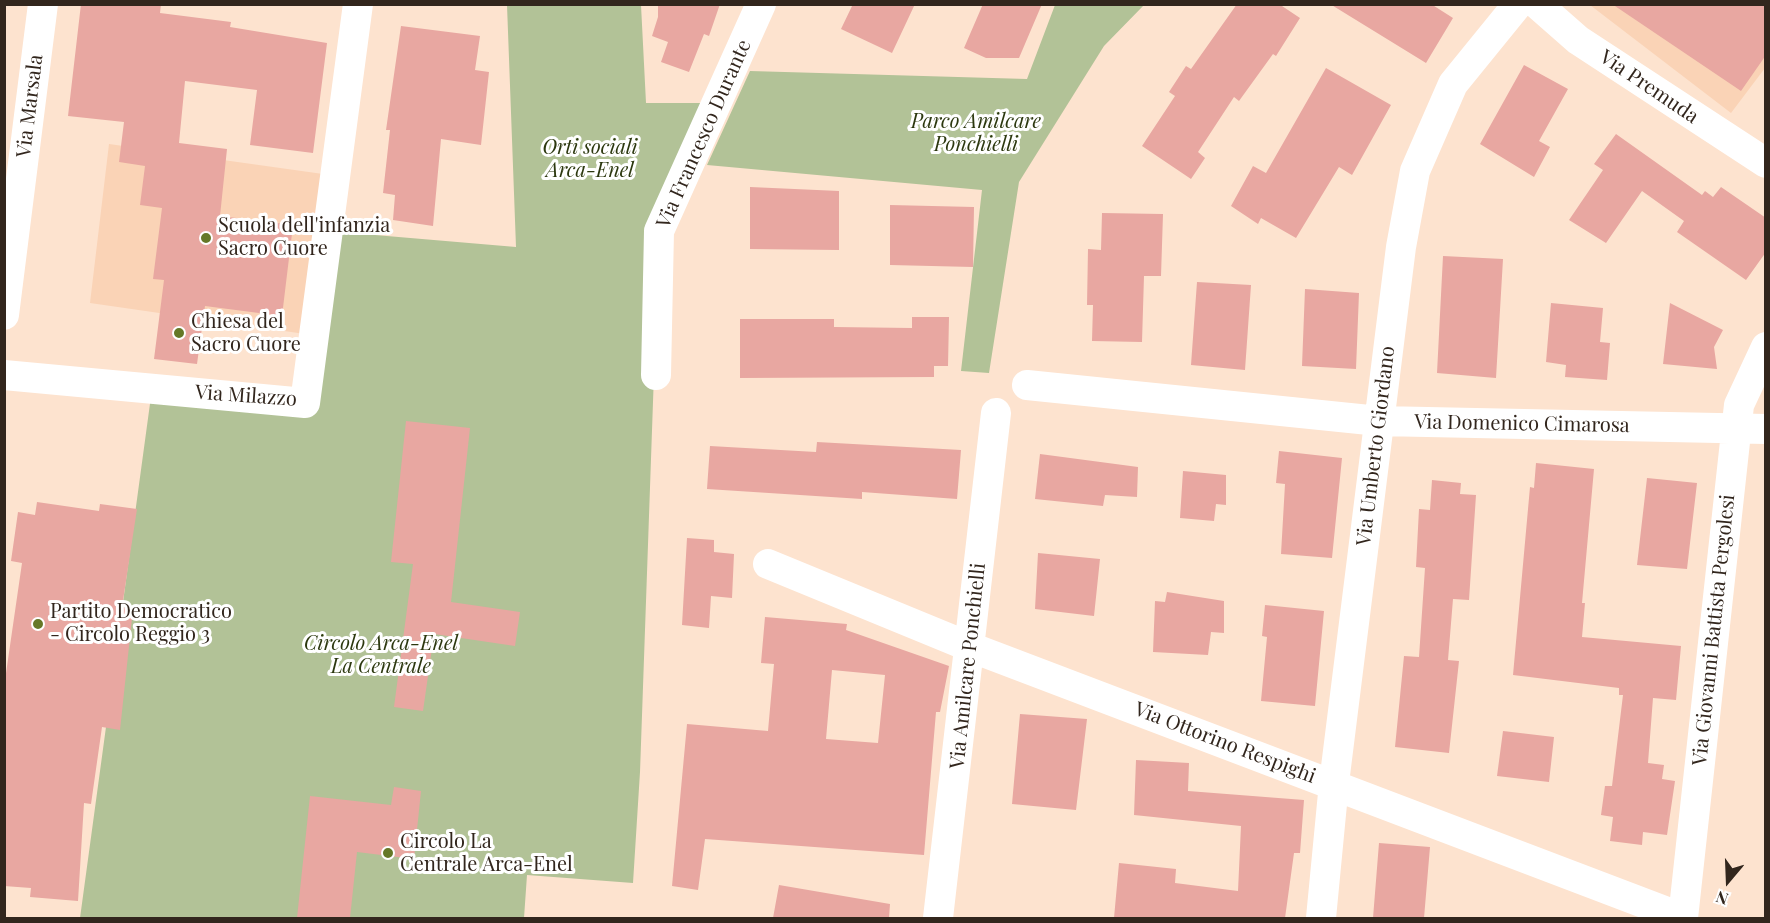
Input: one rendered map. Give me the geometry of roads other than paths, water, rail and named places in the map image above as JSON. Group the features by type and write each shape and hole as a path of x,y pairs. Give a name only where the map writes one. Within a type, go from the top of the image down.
{"street":[{"name":"Via Marsala","path":"4,315 43,4"},
{"name":"Via Milazzo","path":"4,375 305,403 358,4"},
{"name":"Via Francesco Durante","path":"656,375 659,231 760,4"},
{"name":"Via Umberto Giordano","path":"1321,918 1334,783 1379,421 1401,247 1415,171 1453,84 1518,4"},
{"name":"Via Premuda","path":"1537,4 1578,40 1766,163"},
{"name":"Via Giovanni Battista Pergolesi","path":"1683,918 1739,405 1766,347"},
{"name":"Via Domenico Cimarosa","path":"1027,385 1379,421 1766,429"},
{"name":"Via Amilcare Ponchielli","path":"938,918 996,412"},
{"name":"Via Ottorino Respighi","path":"768,564 970,646 1683,918"}],"place":[{"name":"Scuola dell'infanzia Sacro Cuore","path":"206,238"},
{"name":"Chiesa del Sacro Cuore","path":"179,333"},
{"name":"Partito Democratico - Circolo Reggio 3","path":"38,624"},
{"name":"Circolo La Centrale Arca-Enel","path":"388,853"}],"park label":[{"name":"Parco Amilcare Ponchielli","path":"976,134"},
{"name":"Orti sociali Arca-Enel","path":"590,160"},
{"name":"Circolo Arca-Enel La Centrale","path":"381,656"}]}
